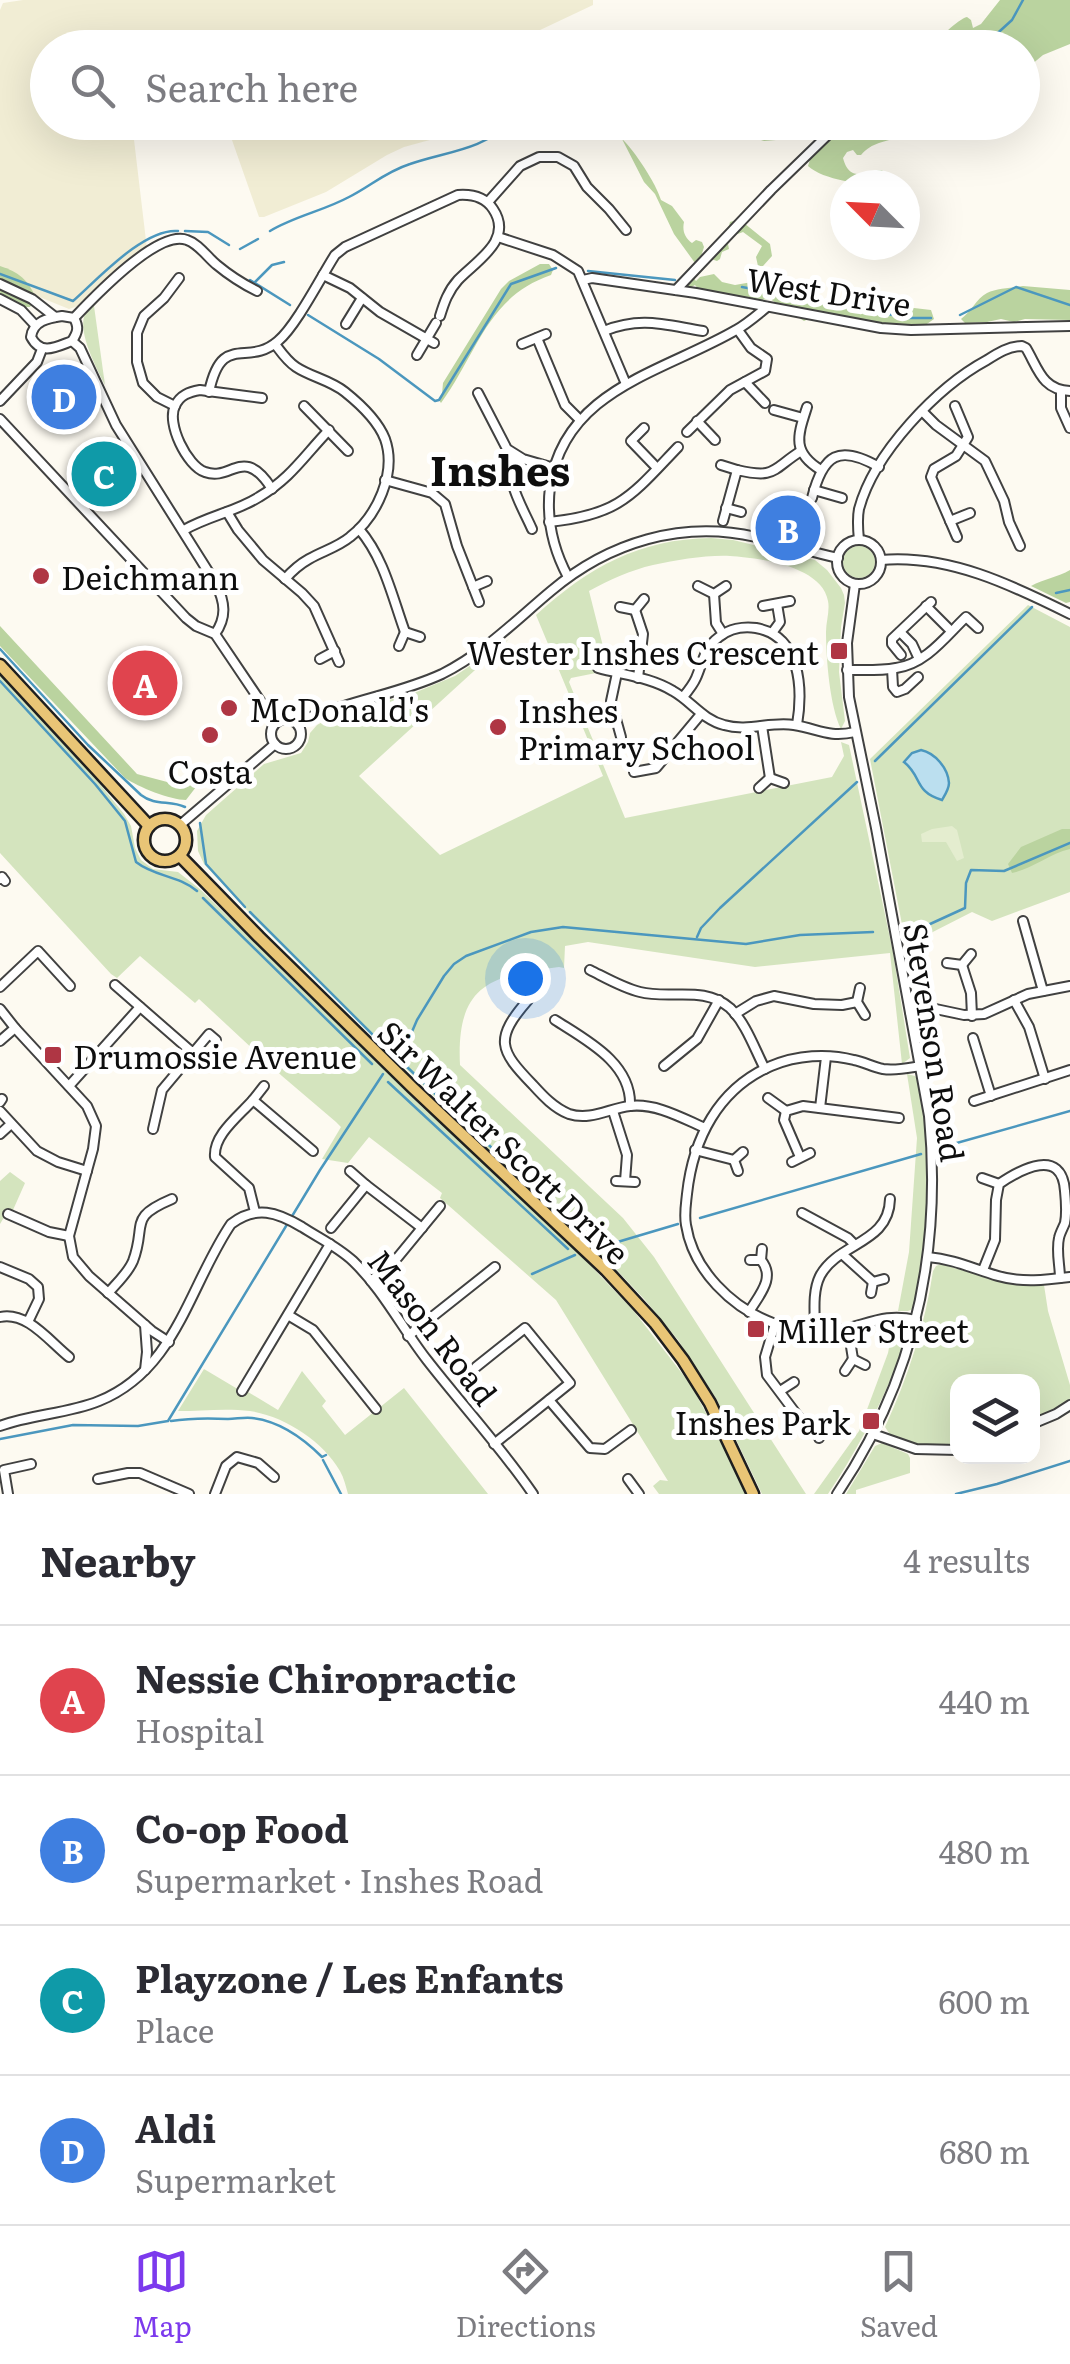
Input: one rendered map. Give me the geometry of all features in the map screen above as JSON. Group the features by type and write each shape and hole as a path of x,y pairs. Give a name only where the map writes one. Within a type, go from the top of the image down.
{"main road":[{"path":"0,664 149,826"},
{"path":"161,819 180,825 186,837 180,856 161,862 150,856 143,838 149,826 161,819"},
{"name":"Sir Walter Scott Drive","path":"180,856 655,1322 710,1403 754,1494"}],"street":[{"path":"676,290 824,140"},
{"path":"488,202 520,166 549,156 574,166 587,187 626,230"},
{"path":"209,392 215,368 228,356 275,344 344,247 458,195 469,194 488,202 498,216 498,237 491,250 449,292 430,341 417,355"},
{"path":"599,218 609,209"},
{"path":"498,237 553,255 573,266 582,278 626,384"},
{"path":"74,318 148,252 180,238 190,241 214,263 257,291"},
{"path":"323,274 430,341"},
{"path":"174,406 157,398 143,383 137,362 144,316 180,278"},
{"name":"West Drive","path":"582,278 676,290 881,328 1070,326"},
{"path":"0,284 32,299 55,317"},
{"path":"437,285 449,292"},
{"path":"168,293 180,301"},
{"path":"346,324 362,298"},
{"path":"0,299 36,324"},
{"path":"568,577 554,548 548,503 554,468 580,420 595,404 626,384 738,330 768,307"},
{"path":"42,350 31,337 36,324 55,317 74,318"},
{"path":"42,350 72,340 78,329 74,318"},
{"path":"604,331 642,322 703,331"},
{"path":"684,328 687,343"},
{"path":"687,432 730,390 765,371 767,359 738,330"},
{"path":"522,344 541,336 565,405 580,420"},
{"path":"72,340 80,348 116,425 222,596 223,616 216,634"},
{"path":"275,344 297,368 340,388 372,418 388,450 385,480 376,508 338,546 304,562 285,579"},
{"path":"859,540 859,510 888,452 948,386 1015,345 1026,348 1048,384 1066,391 1061,408 1070,428"},
{"path":"0,400 38,362 42,350"},
{"path":"745,382 764,403"},
{"path":"262,398 190,392 174,406 172,425 191,462 200,470 219,474 234,467 250,468 259,472 272,488"},
{"path":"478,394 507,450 514,456 554,468"},
{"path":"244,410 245,396"},
{"path":"304,406 348,451"},
{"path":"807,406 799,433 801,452 821,470"},
{"path":"954,406 968,434 956,456 934,469 931,477 957,536"},
{"path":"774,410 803,418"},
{"path":"922,412 985,460 1020,546"},
{"path":"0,418 186,618 216,634 275,723"},
{"path":"698,421 715,440"},
{"path":"644,428 631,441 657,468"},
{"path":"184,530 255,500 290,475 329,430"},
{"path":"550,522 583,518 614,507 678,447"},
{"path":"721,466 768,474 801,452"},
{"path":"842,498 813,494 821,470 834,458 856,455 879,467"},
{"path":"514,456 510,478 532,529"},
{"path":"722,520 737,470"},
{"path":"385,480 439,496 449,513 479,602"},
{"path":"726,508 742,512"},
{"path":"526,514 536,510"},
{"path":"226,512 264,560 314,606 339,662"},
{"path":"950,521 970,513"},
{"path":"1014,533 1024,528"},
{"path":"359,529 380,560 405,632 399,646"},
{"path":"299,724 321,713 418,684 469,659 568,577 608,552 644,539 682,532 721,531 838,558"},
{"path":"859,540 876,548 881,560 874,578 855,584 839,572 838,558 845,545 859,540"},
{"path":"881,560 910,559 971,572 1012,586 1070,614"},
{"path":"473,587 488,580"},
{"name":"Stevenson Road","path":"837,1494 873,1434 897,1380 916,1320 933,1208 933,1158 921,1066 848,697 847,643 855,584"},
{"path":"698,586 714,594"},
{"path":"714,594 726,586"},
{"path":"714,594 715,616 722,634"},
{"path":"634,610 644,599"},
{"path":"763,606 790,602"},
{"path":"772,634 780,622 777,604"},
{"path":"901,654 892,640 928,604 951,631"},
{"path":"620,607 634,610"},
{"path":"634,610 644,634 638,678"},
{"path":"847,670 900,668 936,648 966,617 978,628"},
{"path":"683,698 706,651 722,634 748,627 780,639 794,658 800,704 796,725"},
{"path":"405,632 420,637"},
{"path":"900,632 920,659"},
{"path":"320,658 335,651"},
{"path":"598,668 663,686 701,714 733,727 779,723 834,736 855,732"},
{"path":"892,669 893,687 898,692 918,677"},
{"path":"616,674 611,695 621,737"},
{"path":"634,772 652,770 665,760 701,714"},
{"path":"287,718 299,724 301,740 294,748 284,749 275,744 271,736 275,723 287,718"},
{"path":"604,723 617,720"},
{"path":"762,726 770,778"},
{"path":"180,825 275,744"},
{"path":"652,770 657,784"},
{"path":"770,778 784,783"},
{"path":"759,788 770,778"},
{"path":"1023,922 1043,990"},
{"path":"1028,938 1042,934"},
{"path":"0,987 35,947 64,983"},
{"path":"962,966 971,954"},
{"path":"947,963 962,966"},
{"path":"962,966 971,993 972,1016"},
{"path":"590,970 641,992 700,994 719,1000 735,1014 765,1069"},
{"path":"599,990 605,978"},
{"path":"121,986 193,1053"},
{"path":"910,1012 932,1008 972,1016 1043,990 1070,986"},
{"path":"860,988 857,1002 866,1015"},
{"path":"735,1014 756,1001 774,996 814,1004 842,1006 857,1002"},
{"path":"528,1000 510,1021 504,1039 509,1059 548,1101 571,1114 597,1115 630,1106 658,1109 705,1128"},
{"path":"664,1066 701,1034 719,1000"},
{"path":"1014,1000 1029,1027 1045,1079"},
{"path":"69,1086 140,1007"},
{"path":"0,1009 87,1106 96,1126 69,1236 73,1257 108,1293 169,1342"},
{"path":"516,1014 526,1023"},
{"path":"555,1020 608,1058 622,1075 630,1106"},
{"path":"0,1041 15,1028"},
{"path":"151,1122 162,1090 210,1034 216,1040"},
{"path":"973,1038 990,1096"},
{"path":"668,1043 678,1054"},
{"path":"966,1059 978,1055"},
{"path":"820,1108 826,1056"},
{"path":"916,1320 894,1316 848,1328 815,1331 776,1324 749,1312 716,1285 692,1246 685,1212 695,1150 705,1128 723,1101 747,1079 796,1058 826,1056 884,1070 921,1066"},
{"path":"974,1101 1070,1070"},
{"path":"0,1426 98,1402 144,1373 169,1342 225,1234 240,1217 255,1212 250,1188 214,1153 218,1140 264,1086"},
{"path":"778,1104 780,1091"},
{"path":"768,1098 786,1111"},
{"path":"252,1100 310,1144"},
{"path":"786,1111 803,1106 899,1118"},
{"path":"0,1111 38,1152 87,1170"},
{"path":"613,1111 627,1155 625,1181"},
{"path":"786,1111 784,1120 796,1159 810,1153"},
{"path":"882,1131 884,1116"},
{"path":"0,1134 12,1124"},
{"path":"695,1150 734,1160"},
{"path":"734,1160 743,1152"},
{"path":"1057,1169 1065,1159"},
{"path":"734,1160 738,1172"},
{"path":"928,1257 952,1260 1010,1279 1065,1278 1058,1249 1066,1220 1066,1198 1064,1179 1057,1169 1037,1165 999,1184 995,1240 983,1270"},
{"path":"350,1172 422,1228"},
{"path":"982,1178 999,1184"},
{"path":"331,1228 366,1185"},
{"path":"108,1293 130,1267 146,1212 161,1199 172,1199"},
{"path":"815,1331 817,1283 826,1267 876,1231 888,1216 890,1199"},
{"path":"371,1281 398,1257 440,1206"},
{"path":"815,1220 821,1208"},
{"name":"Mason Road","path":"255,1212 272,1212 354,1262 533,1494"},
{"path":"802,1212 855,1245"},
{"path":"8,1214 23,1216 50,1232 69,1236"},
{"path":"888,1216 902,1216"},
{"path":"242,1391 330,1244"},
{"path":"749,1312 769,1275 761,1260 762,1249"},
{"path":"842,1254 872,1282"},
{"path":"750,1260 761,1260"},
{"path":"476,1266 483,1276"},
{"path":"0,1267 38,1287 39,1299 28,1322"},
{"path":"408,1336 494,1267"},
{"path":"872,1282 884,1279"},
{"path":"871,1293 872,1282"},
{"path":"288,1315 312,1330 376,1409"},
{"path":"0,1317 14,1316 28,1322 69,1357"},
{"path":"776,1324 765,1366 767,1375 800,1419 816,1428 819,1438"},
{"path":"144,1373 148,1352 145,1325"},
{"path":"476,1367 525,1328 572,1381 494,1444"},
{"path":"845,1370 853,1359 848,1328"},
{"path":"48,1356 57,1346"},
{"path":"853,1359 865,1365"},
{"path":"485,1360 492,1369"},
{"path":"252,1374 262,1380"},
{"path":"780,1392 794,1382"},
{"path":"352,1402 363,1392"},
{"path":"549,1400 590,1448 605,1449 627,1433 616,1427"},
{"path":"1040,1421 1070,1405"},
{"path":"816,1428 826,1422"},
{"path":"873,1434 916,1449 950,1450"},
{"path":"215,1494 226,1466 237,1456 258,1463 274,1477"},
{"path":"8,1494 4,1470 31,1464"},
{"path":"98,1479 140,1474 190,1494"},
{"path":"625,1494 636,1491 628,1479"}],"shaded area":[{"path":"593,0 593,5 540,30 30,30 30,140 134,140 147,249 78,306 69,309 0,281 3,3"},
{"path":"232,140 430,140 387,155 326,192 259,217"}],"green space":[{"path":"1000,0 1070,0 1070,44 1040,58 1040,30 948,30 967,17 973,28"},
{"path":"623,140 644,167 661,200 672,206 684,222 688,239 692,243 702,242 699,263 695,263 674,234 655,194 644,182"},
{"path":"815,140 890,140 861,155 853,150 847,152 843,158 850,170 830,170 830,177 808,166"},
{"path":"739,219 770,244 772,256 763,266 758,266 756,257 762,246 743,232 735,235 720,259 711,259 730,222"},
{"path":"540,264 549,264 551,275 529,285 498,312 441,403 443,383 501,289"},
{"path":"0,266 18,274 30,286 36,298 30,307 0,297"},
{"path":"714,274 722,282 772,286 814,304 841,301 931,310 934,319 924,326 910,327 819,314 804,321 770,299 750,301 720,293 711,300 695,285 685,287 692,276 696,281"},
{"path":"1023,286 1070,290 1070,320 965,323 961,319 987,293"},
{"path":"102,295 94,306 105,385 89,350 83,322 87,311"},
{"path":"711,538 815,560 841,588 845,603 839,672 845,721 841,729 829,682 828,605 823,589 802,572 757,559 711,556 662,563 589,591 608,666 569,682 625,818 832,777 844,756 841,742 849,745 893,952 910,1058 902,1064 890,953 755,967 588,942 565,946 564,968 514,974 482,989 464,1017 460,1065 623,1218 654,1257 806,1494 762,1494 717,1400 678,1340 644,1299 256,920 204,864 198,851 197,831 206,815 264,764 301,753 317,725 333,716 414,693 455,676 509,639 359,776 440,855 603,776 536,615 576,583 616,559 661,544"},
{"path":"859,546 870,551 875,562 870,573 859,578 848,573 843,562 848,551"},
{"path":"1070,570 1070,602 1031,586 1061,574"},
{"path":"1028,605 1070,627 1070,892 992,921 972,912 921,938 905,940 870,759"},
{"path":"0,626 137,774 171,783 193,783 196,787 186,800 125,778 0,646"},
{"path":"0,675 124,814 141,860 153,869 178,872 201,890 421,1106 568,1242 633,1310 691,1385 745,1494 659,1494 653,1486 660,1480 668,1481 556,1300 440,1198 442,1193 369,1137 348,1163 322,1159 341,1127 336,1122 199,999 195,1003 140,956 117,978 111,974 0,853"},
{"path":"952,826 957,830 964,858 957,861 946,842 922,842 921,834"},
{"path":"1070,829 1070,849 1012,873 1008,864 1021,847"},
{"path":"907,1074 919,1081 923,1109 927,1224 913,1309 898,1311 909,1252 917,1138"},
{"path":"10,1172 25,1183 13,1210 9,1209 0,1224 0,1181"},
{"path":"941,1264 1009,1284 1044,1285 1070,1385 1070,1401 1040,1416 1040,1374 950,1374 950,1445 920,1445 891,1436 885,1427 915,1350 936,1266"},
{"path":"894,1322 904,1324 904,1339 889,1384 828,1494 814,1494 859,1431 888,1353"},
{"path":"204,1369 278,1410 302,1371 326,1401 322,1406 345,1435 404,1388 488,1494 348,1494 333,1460 289,1424 250,1411 178,1411"},
{"path":"882,1443 908,1454 910,1473 856,1490 856,1494 846,1494 875,1446"}],"water":[{"path":"921,750 936,758 946,772 949,785 942,800 922,788 904,762"}],"waterway":[{"path":"1001,30 1023,0"},
{"path":"270,231 339,202 401,167 486,140"},
{"path":"0,274 73,301 136,246 165,232 178,231"},
{"path":"185,231 208,232 229,245"},
{"path":"240,249 258,239"},
{"path":"254,283 272,265 284,262"},
{"path":"308,315 379,359 435,401 511,284 556,268"},
{"path":"588,271 675,280"},
{"path":"250,280 290,305"},
{"path":"742,287 909,318 931,318"},
{"path":"960,315 1016,287 1070,305"},
{"path":"1056,593 1070,590"},
{"path":"875,761 1032,607"},
{"path":"0,649 88,745 141,795 185,807"},
{"path":"0,681 125,821 136,862 197,891"},
{"path":"697,937 720,908 857,782"},
{"path":"200,823 206,864 245,907"},
{"path":"917,930 965,908 971,870 1004,871 1070,843"},
{"path":"203,898 372,1064"},
{"path":"250,912 385,1047"},
{"path":"405,1048 417,1020 454,964 531,932 563,927 746,944 800,935 873,932"},
{"path":"406,1066 584,1236"},
{"path":"0,1439 73,1425 138,1426 168,1421 383,1074"},
{"path":"388,1082 568,1249"},
{"path":"946,1146 1070,1111"},
{"path":"700,1218 921,1154"},
{"path":"604,1246 678,1224"},
{"path":"532,1274 575,1255"},
{"path":"171,1421 262,1420 290,1432 322,1457 326,1455"},
{"path":"323,1460 341,1494"},
{"path":"956,1494 1070,1461"}],"place":[{"name":"Aldi","path":"64,397"},
{"name":"Playzone / Les Enfants","path":"104,474"},
{"name":"Co-op Food","path":"788,528"},
{"name":"Deichmann","path":"41,576"},
{"name":"Wester Inshes Crescent","path":"839,651"},
{"name":"Nessie Chiropractic","path":"145,683"},
{"name":"McDonald's","path":"229,708"},
{"name":"Inshes Primary School","path":"498,727"},
{"name":"Costa","path":"210,735"},
{"name":"Drumossie Avenue","path":"53,1055"},
{"name":"Miller Street","path":"756,1329"},
{"name":"Inshes Park","path":"871,1421"}],"district":[{"name":"Inshes","path":"500,468"}]}
